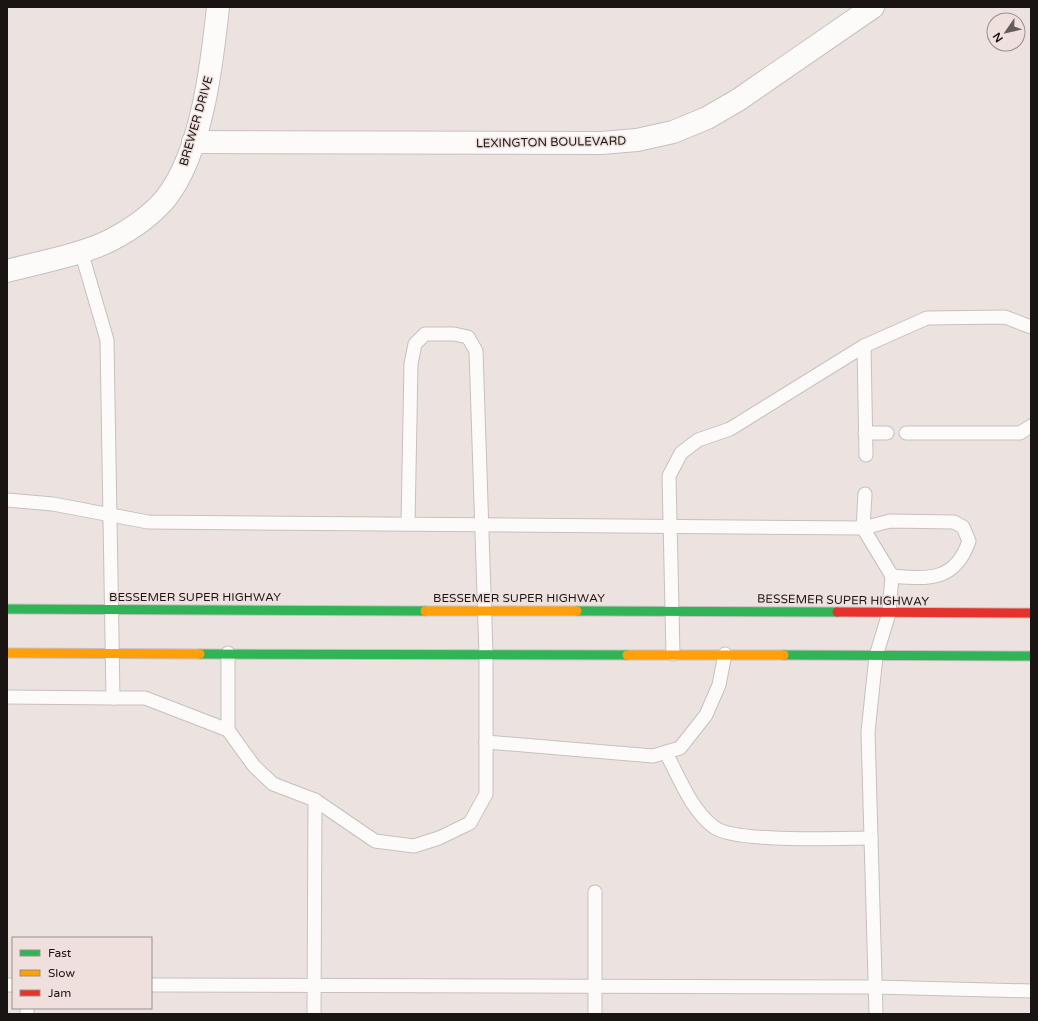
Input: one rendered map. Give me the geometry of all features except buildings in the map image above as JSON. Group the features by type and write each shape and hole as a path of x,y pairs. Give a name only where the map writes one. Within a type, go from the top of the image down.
{"main road":[{"name":"BESSEMER SUPER HIGHWAY","path":"7,609 671,610 1031,613"},
{"path":"7,653 1031,656"}],"street":[{"name":"BREWER DRIVE","path":"7,271 81,251 110,240 137,225 166,198 177,180 193,142 204,102 213,62 218,7"},
{"name":"LEXINGTON BOULEVARD","path":"193,142 601,143 637,140 673,132 713,114 738,100 872,7"}],"lane":[{"path":"81,251 107,340 113,698"},
{"path":"673,654 669,476 681,453 698,440 730,429 864,346 927,318 1005,317 1031,327"},
{"path":"7,697 145,698 228,730 254,766 273,784 315,800 375,841 414,846 439,838 470,823 486,794 486,654 480,525 476,351 468,337 454,334 425,334 415,344 411,364 408,524"},
{"path":"864,346 866,455"},
{"path":"906,433 1020,433 1031,426"},
{"path":"865,433 887,432"},
{"path":"865,494 863,528 892,576 889,613 876,656 868,732 876,1014"},
{"path":"7,500 53,504 148,522 863,528 890,522 954,522 963,527 969,541 966,550 956,564 943,574 928,579 892,576"},
{"path":"228,653 228,730"},
{"path":"486,742 653,756 680,748 706,715 719,685 725,654"},
{"path":"666,753 696,807 714,828 726,833 765,838 871,838"},
{"path":"314,1014 315,800"},
{"path":"595,892 595,1014"},
{"path":"152,985 875,987 1031,992"}],"traffic: fast":[{"path":"7,609 425,611"},
{"path":"577,611 837,612"},
{"path":"200,654 627,655"},
{"path":"784,655 1031,656"}],"traffic: slow":[{"path":"425,611 577,611"},
{"path":"7,653 200,654"},
{"path":"627,655 784,655"}],"traffic: jam":[{"path":"837,612 1031,613"}]}
